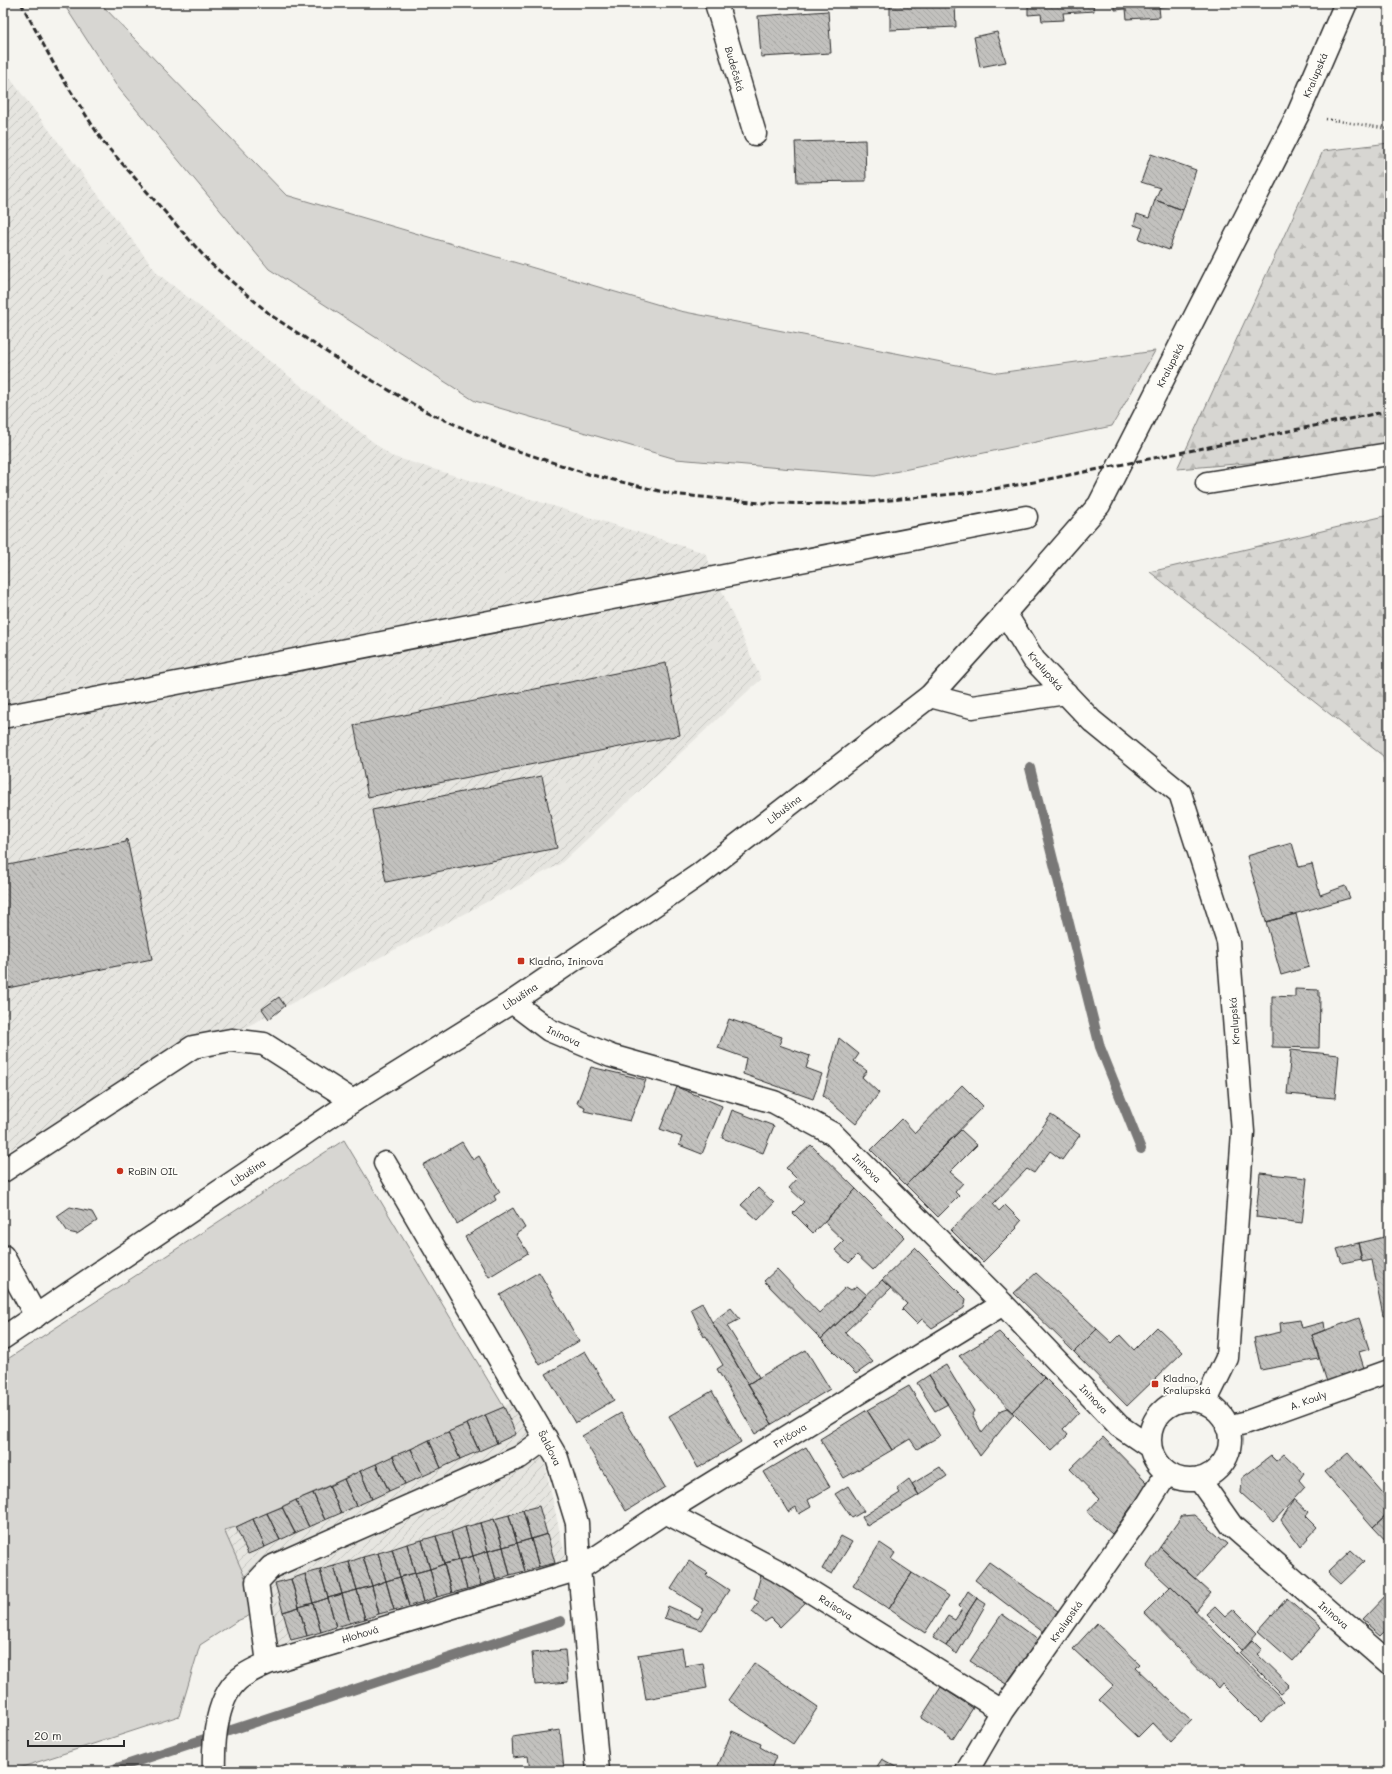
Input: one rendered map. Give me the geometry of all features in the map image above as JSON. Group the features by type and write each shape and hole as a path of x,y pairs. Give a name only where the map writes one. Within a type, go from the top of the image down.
{"street":[{"name":"Budečská","path":"716,3 755,134"},
{"name":"Kralupská","path":"1205,1403 1227,1358 1243,1132 1228,942 1180,793 1092,721 1034,660 1005,613 1099,505 1298,114 1346,3"},
{"path":"1207,483 1389,454"},
{"path":"3,717 1026,517"},
{"name":"Libušina","path":"3,1338 353,1101 512,1002 700,874 930,696 1005,613"},
{"name":"Kralupská","path":"930,696 972,707 1066,693"},
{"name":"Ininova","path":"512,1002 549,1030 576,1042 611,1056 774,1102 833,1134 1002,1304 1119,1426 1150,1447 1156,1462 1167,1473 1176,1478 1186,1480 1200,1479 1232,1526 1389,1663"},
{"path":"3,1171 194,1047 231,1040 264,1044 353,1101"},
{"name":"Šaldova","path":"385,1163 557,1458 577,1523 579,1568 598,1771"},
{"path":"3,1256 36,1316"},
{"name":"Fričova","path":"579,1568 665,1512 1002,1304"},
{"name":"A. Kouly","path":"1227,1427 1244,1423 1389,1371"},
{"path":"1150,1447 1150,1433 1155,1420 1164,1409 1177,1402 1191,1400 1205,1403 1215,1409 1222,1417 1227,1427 1229,1438 1228,1451 1222,1463 1212,1473 1200,1479"},
{"path":"268,1662 257,1582 271,1567 520,1458 546,1438"},
{"name":"Kralupská","path":"967,1771 1002,1711 1139,1517 1167,1473"},
{"name":"Raisova","path":"665,1512 776,1570 1002,1711"},
{"name":"Hlohová","path":"214,1771 213,1748 220,1713 228,1692 242,1676 268,1662 579,1568"}],"path":[{"path":"1298,114 1389,129"}],"shaded area":[{"path":"3,69 158,274 391,456 705,553 761,679 560,864 3,1153"},
{"path":"512,1401 544,1460 567,1565 278,1651 224,1530 236,1527 504,1407"}],"green space":[{"path":"63,3 100,3 286,195 680,311 998,373 1155,351 1112,426 875,476 676,459 475,401 269,269 116,85"},
{"path":"1389,143 1389,451 1177,469 1323,151"},
{"path":"1389,515 1389,789 1383,756 1150,572"},
{"path":"344,1140 504,1407 236,1527 224,1530 260,1611 237,1621 200,1645 179,1716 10,1771 3,1771 3,1362"}],"building":[{"path":"890,3 955,3 956,27 890,30"},
{"path":"1028,3 1093,3 1094,11 1063,13 1064,20 1042,21 1041,14 1028,15"},
{"path":"1115,3 1168,3 1168,6 1159,7 1160,17 1127,19 1126,9 1115,10"},
{"path":"828,11 831,53 761,57 758,16"},
{"path":"997,32 1006,62 980,67 974,37"},
{"path":"865,140 866,181 797,182 795,142"},
{"path":"1151,154 1196,170 1183,210 1155,200 1160,188 1141,182"},
{"path":"1155,200 1183,210 1169,250 1139,239 1143,228 1134,225 1137,214 1149,218"},
{"path":"666,663 680,735 368,797 354,725"},
{"path":"542,776 557,848 386,882 372,810"},
{"path":"127,839 152,959 3,989 3,866 126,842"},
{"path":"1292,843 1299,867 1312,864 1320,895 1345,886 1350,898 1266,922 1247,856"},
{"path":"1296,914 1309,967 1281,975 1266,922"},
{"path":"1295,989 1319,990 1319,1048 1272,1047 1272,996 1295,997"},
{"path":"279,997 285,1006 269,1019 262,1009"},
{"path":"729,1019 782,1037 779,1045 810,1056 806,1068 822,1074 813,1099 743,1074 746,1058 718,1048"},
{"path":"839,1038 859,1054 854,1061 867,1071 862,1077 879,1093 856,1124 823,1096"},
{"path":"1291,1050 1339,1055 1335,1098 1287,1094"},
{"path":"591,1067 646,1080 630,1121 584,1111 585,1107 577,1103"},
{"path":"962,1085 983,1106 906,1185 871,1150 902,1119 915,1133"},
{"path":"677,1087 722,1106 702,1154 679,1145 682,1137 660,1129"},
{"path":"732,1110 774,1126 763,1153 722,1138"},
{"path":"1051,1115 1080,1135 1062,1160 1050,1151 1034,1173 1027,1169 993,1204 999,1211 1005,1205 1021,1221 1016,1227 1017,1228 983,1262 951,1230 1019,1160"},
{"path":"961,1130 977,1145 950,1172 963,1183 955,1192 959,1196 938,1217 906,1185"},
{"path":"462,1142 473,1160 479,1156 500,1192 494,1196 496,1200 457,1224 423,1165"},
{"path":"811,1145 856,1189 813,1233 793,1213 804,1202 789,1188 797,1179 786,1168"},
{"path":"1260,1173 1307,1178 1302,1223 1256,1217"},
{"path":"758,1188 774,1203 758,1220 741,1205"},
{"path":"856,1189 904,1237 873,1270 857,1255 849,1263 835,1250 844,1241 824,1222"},
{"path":"1386,1201 1389,1201 1389,1214"},
{"path":"70,1207 92,1212 97,1221 77,1234 68,1232 57,1216"},
{"path":"513,1208 525,1228 516,1234 528,1253 489,1277 465,1237"},
{"path":"1389,1236 1389,1315 1383,1316 1372,1260 1362,1262 1358,1243"},
{"path":"1358,1243 1362,1259 1342,1263 1337,1249"},
{"path":"915,1248 966,1299 964,1308 932,1328 922,1319 917,1324 902,1309 907,1304 882,1280"},
{"path":"777,1269 819,1313 846,1287 851,1290 857,1286 867,1295 821,1339 764,1281"},
{"path":"539,1272 579,1341 540,1365 500,1295"},
{"path":"1036,1273 1097,1329 1074,1352 1014,1293"},
{"path":"882,1280 891,1288 845,1332 873,1362 856,1374 821,1339"},
{"path":"702,1303 772,1424 755,1434 717,1369 723,1365 706,1336 704,1337 691,1309"},
{"path":"731,1308 740,1319 727,1326 759,1377 748,1384 712,1322"},
{"path":"1359,1318 1369,1349 1359,1352 1364,1368 1327,1382 1312,1335"},
{"path":"1300,1320 1302,1328 1324,1322 1325,1330 1312,1335 1319,1359 1261,1370 1254,1338 1281,1332 1280,1323"},
{"path":"1157,1327 1183,1352 1127,1406 1074,1352 1097,1329 1112,1343 1120,1335 1134,1350"},
{"path":"999,1332 1045,1378 1012,1412 959,1356"},
{"path":"806,1350 830,1389 772,1424 748,1384"},
{"path":"585,1351 614,1400 575,1423 546,1374"},
{"path":"946,1365 974,1411 972,1414 982,1433 1001,1410 1007,1408 1014,1414 980,1456 929,1375"},
{"path":"929,1375 948,1404 935,1411 917,1383"},
{"path":"1045,1378 1079,1412 1063,1429 1068,1435 1051,1451 1012,1412"},
{"path":"909,1386 940,1436 917,1449 910,1439 892,1450 867,1410"},
{"path":"712,1391 741,1442 698,1468 669,1416"},
{"path":"504,1407 516,1434 497,1443 485,1415"},
{"path":"867,1410 892,1450 844,1478 820,1439"},
{"path":"621,1413 665,1487 626,1511 582,1436"},
{"path":"485,1415 497,1443 479,1451 467,1424"},
{"path":"467,1424 479,1451 460,1459 448,1432"},
{"path":"448,1432 460,1459 441,1468 429,1440"},
{"path":"1103,1437 1148,1483 1112,1534 1087,1512 1099,1499 1070,1469"},
{"path":"429,1440 441,1468 423,1476 411,1449"},
{"path":"806,1447 830,1487 808,1500 811,1507 799,1514 796,1507 788,1512 764,1472"},
{"path":"411,1449 423,1476 405,1484 393,1456"},
{"path":"1348,1453 1389,1500 1389,1512 1373,1527 1325,1472"},
{"path":"1284,1454 1304,1473 1299,1480 1305,1487 1273,1522 1241,1493 1242,1478 1271,1456 1276,1461"},
{"path":"393,1456 405,1484 389,1491 376,1464"},
{"path":"376,1464 389,1491 372,1499 360,1471"},
{"path":"940,1467 947,1476 919,1495 912,1484"},
{"path":"360,1471 372,1499 356,1506 344,1479"},
{"path":"344,1479 356,1506 341,1513 329,1486"},
{"path":"909,1479 919,1495 867,1526 862,1517 900,1493 897,1488"},
{"path":"329,1486 341,1513 325,1520 313,1493"},
{"path":"848,1486 864,1511 852,1518 835,1494"},
{"path":"313,1493 325,1520 309,1527 296,1500"},
{"path":"1294,1499 1308,1512 1305,1516 1317,1528 1300,1547 1281,1520"},
{"path":"296,1500 309,1527 295,1533 282,1507"},
{"path":"539,1506 547,1534 531,1539 523,1510"},
{"path":"282,1507 295,1533 280,1540 267,1513"},
{"path":"523,1510 531,1539 517,1543 509,1515"},
{"path":"1389,1512 1389,1544 1373,1527"},
{"path":"267,1513 280,1540 265,1547 253,1519"},
{"path":"509,1515 517,1543 503,1547 494,1519"},
{"path":"1194,1515 1227,1544 1195,1579 1160,1547 1182,1516"},
{"path":"253,1519 265,1547 248,1554 236,1527"},
{"path":"494,1519 503,1547 488,1551 480,1523"},
{"path":"480,1523 488,1551 473,1556 465,1527"},
{"path":"465,1527 473,1556 459,1560 451,1532"},
{"path":"451,1532 459,1560 444,1564 436,1536"},
{"path":"547,1534 555,1563 539,1567 531,1539"},
{"path":"436,1536 444,1564 430,1569 422,1540"},
{"path":"841,1536 852,1542 832,1574 822,1569"},
{"path":"531,1539 539,1567 525,1571 517,1543"},
{"path":"422,1540 430,1569 415,1573 407,1544"},
{"path":"517,1543 525,1571 510,1575 503,1547"},
{"path":"880,1543 895,1553 891,1559 912,1573 889,1609 853,1586"},
{"path":"407,1544 415,1573 400,1577 392,1549"},
{"path":"503,1547 510,1575 496,1580 488,1551"},
{"path":"1160,1547 1211,1593 1196,1611 1171,1586 1170,1587 1147,1566"},
{"path":"392,1549 400,1577 386,1581 378,1553"},
{"path":"1351,1550 1364,1562 1341,1584 1328,1572"},
{"path":"488,1551 496,1580 481,1585 473,1556"},
{"path":"378,1553 386,1581 372,1586 363,1557"},
{"path":"473,1556 481,1585 467,1589 459,1560"},
{"path":"363,1557 372,1586 357,1590 349,1562"},
{"path":"459,1560 467,1589 452,1593 444,1564"},
{"path":"689,1561 708,1573 706,1575 729,1590 702,1630 664,1618 668,1606 698,1619 704,1610 671,1589"},
{"path":"349,1562 357,1590 342,1594 334,1566"},
{"path":"989,1562 1058,1611 1043,1632 975,1580"},
{"path":"444,1564 452,1593 437,1597 430,1569"},
{"path":"334,1566 342,1594 328,1598 320,1570"},
{"path":"430,1569 437,1597 423,1602 415,1573"},
{"path":"320,1570 328,1598 313,1603 305,1574"},
{"path":"415,1573 423,1602 409,1606 400,1577"},
{"path":"912,1573 949,1596 925,1633 889,1609"},
{"path":"305,1574 313,1603 299,1607 291,1579"},
{"path":"761,1575 769,1577 807,1601 780,1627 771,1618 765,1622 752,1612 759,1602 754,1599"},
{"path":"400,1577 409,1606 394,1610 386,1581"},
{"path":"291,1579 299,1607 283,1612 275,1583"},
{"path":"386,1581 394,1610 379,1614 372,1586"},
{"path":"372,1586 379,1614 365,1619 357,1590"},
{"path":"1171,1586 1284,1701 1261,1723 1222,1684 1218,1689 1144,1613"},
{"path":"357,1590 365,1619 350,1623 342,1594"},
{"path":"968,1591 977,1598 946,1646 933,1638 948,1616 955,1620 962,1609 959,1606"},
{"path":"1389,1591 1389,1627 1380,1636 1361,1620"},
{"path":"342,1594 350,1623 336,1627 328,1598"},
{"path":"328,1598 336,1627 321,1632 313,1603"},
{"path":"977,1598 986,1604 957,1654 946,1646"},
{"path":"1287,1598 1321,1628 1292,1661 1258,1631"},
{"path":"313,1603 321,1632 307,1636 299,1607"},
{"path":"1215,1606 1225,1616 1233,1609 1257,1633 1242,1650 1206,1614"},
{"path":"299,1607 307,1636 291,1640 283,1612"},
{"path":"1002,1614 1038,1640 1006,1684 970,1661"},
{"path":"1097,1623 1140,1664 1136,1668 1191,1720 1170,1742 1152,1723 1138,1737 1099,1700 1113,1686 1073,1649"},
{"path":"1252,1640 1262,1650 1257,1654 1289,1685 1280,1693 1240,1653"},
{"path":"682,1648 685,1666 703,1663 707,1688 646,1699 638,1655"},
{"path":"565,1650 568,1682 535,1685 532,1653"},
{"path":"754,1663 818,1707 793,1744 728,1700"},
{"path":"941,1687 973,1708 953,1739 921,1718"},
{"path":"560,1730 564,1770 530,1771 528,1756 513,1758 512,1737"},
{"path":"732,1731 761,1744 760,1747 776,1756 770,1771 716,1771"},
{"path":"882,1759 904,1771 874,1771"}],"waterway":[{"path":"1030,768 1100,1047 1141,1149"},
{"path":"108,1771 561,1621"}],"railway":[{"path":"21,3 56,68 103,142 210,263 272,316 349,367 425,411 503,446 588,474 672,494 761,503 847,504 975,492 1029,483 1389,411"}],"place":[{"name":"Kladno, Ininova","path":"521,961"},
{"name":"RoBiN OIL","path":"120,1171"},
{"name":"Kladno, Kralupská","path":"1155,1384"}]}
